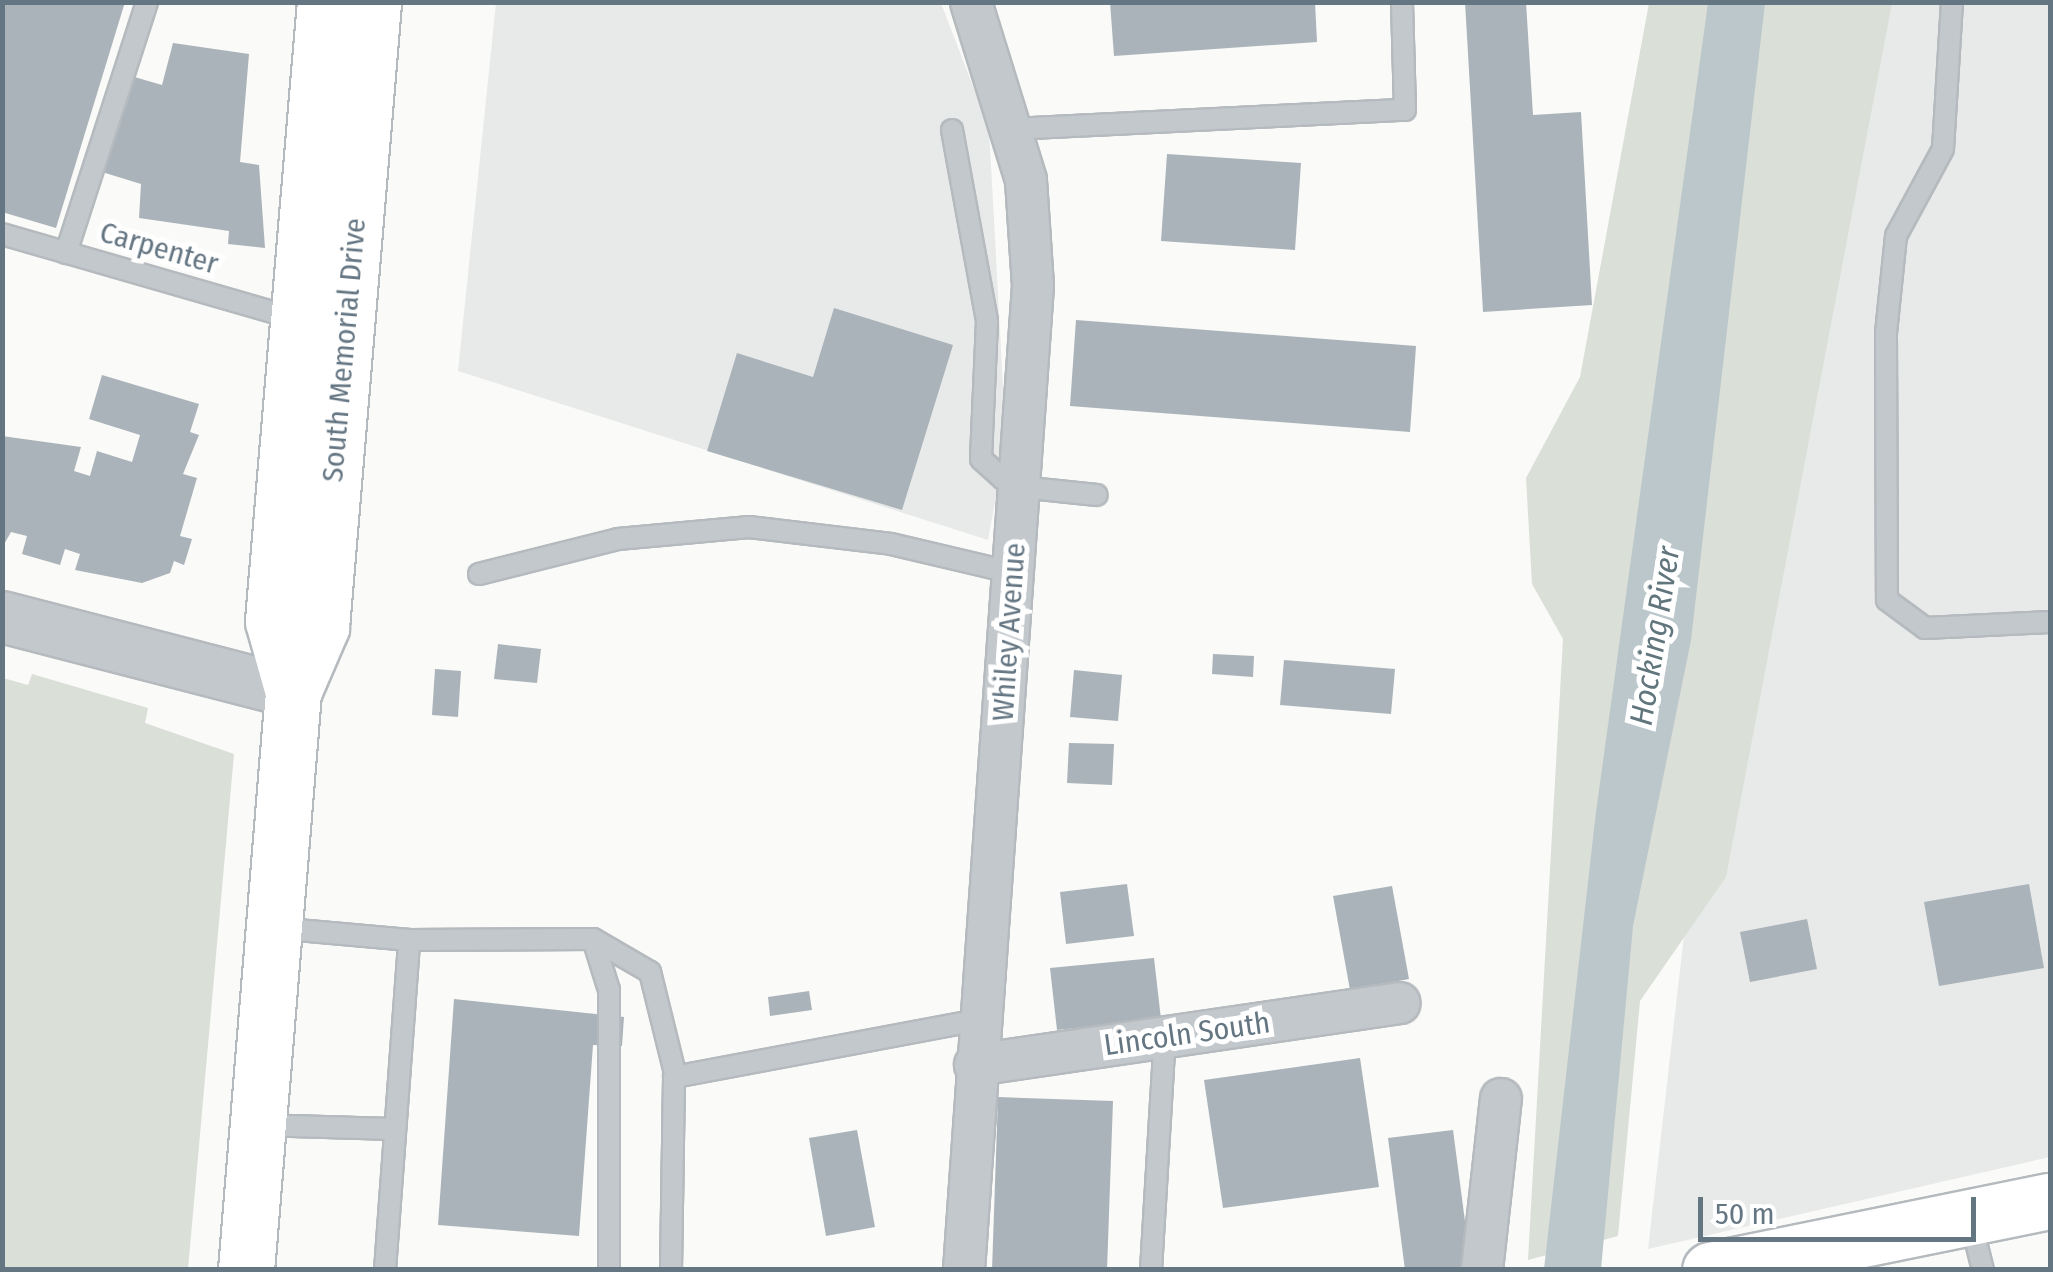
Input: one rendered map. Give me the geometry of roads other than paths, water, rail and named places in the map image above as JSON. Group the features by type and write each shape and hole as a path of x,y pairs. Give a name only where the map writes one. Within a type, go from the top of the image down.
{"main road":[{"name":"South Memorial Drive","path":"293,692 272,621 325,2"},
{"name":"South Memorial Drive","path":"246,1270 293,692 320,627 372,2"},
{"path":"1710,1270 1842,1257 1970,1217 2050,1201"}],"street":[{"name":"Whiley Avenue","path":"964,1270 975,1065 1014,574 1032,286 1026,180 971,2"},
{"path":"2,616 293,692"},
{"name":"Lincoln South","path":"975,1065 1399,1003"},
{"path":"1482,1270 1501,1098"}],"lane":[{"path":"66,253 147,2"},
{"path":"1012,129 1405,110 1402,2"},
{"path":"1952,2 1943,149 1896,236 1886,333 1887,600 1925,628 2050,622"},
{"path":"952,130 987,321 982,459 1003,479 1097,496"},
{"name":"Carpenter","path":"2,234 298,320"},
{"path":"479,574 618,539 749,527 891,544 1014,574"},
{"path":"276,928 410,940 593,939 650,972 676,1077 671,1270"},
{"path":"593,939 609,990 609,1270"},
{"path":"384,1270 390,1130 410,940"},
{"path":"676,1077 980,1020"},
{"path":"1151,1270 1166,1037"},
{"path":"259,1125 390,1130"},
{"path":"1970,1217 1983,1270"}],"water":[{"name":"Hocking River","path":"1708,3 1765,3 1691,640 1633,926 1601,1269 1544,1269 1596,812"}]}
